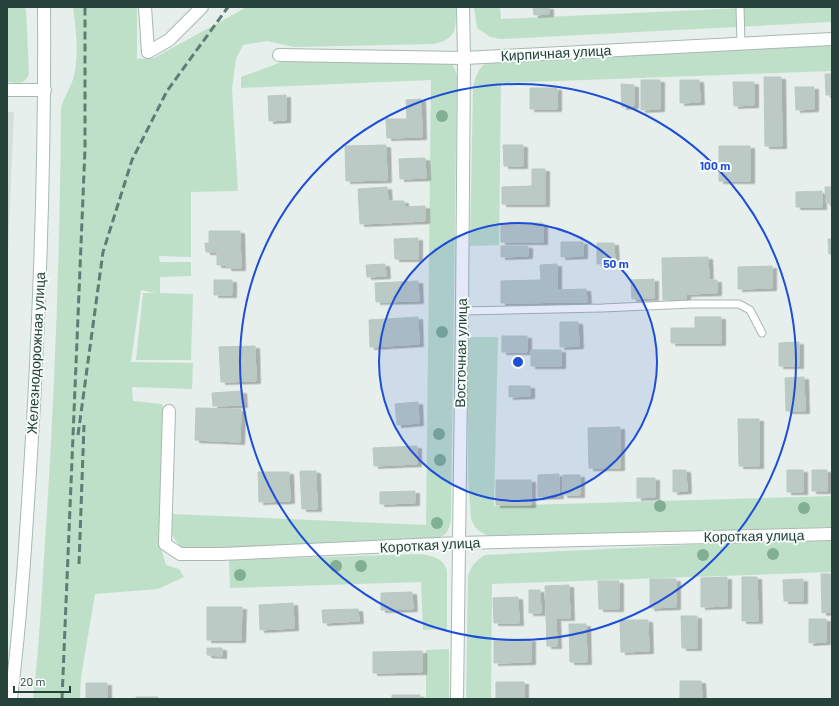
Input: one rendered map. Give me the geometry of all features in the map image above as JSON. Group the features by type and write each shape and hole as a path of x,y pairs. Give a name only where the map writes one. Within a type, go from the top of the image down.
{"street":[{"name":"Железнодорожная улица","path":"11,699 20,627 30,475 40,281 45,90 44,7"},
{"path":"145,7 148,52 169,40 202,7"},
{"name":"Восточная улица","path":"457,699 462,311 463,7"},
{"name":"Кирпичная улица","path":"279,55 464,58 832,39"},
{"path":"7,90 45,90"},
{"name":"Короткая улица","path":"170,411 166,544 180,554 267,553 458,543 832,534"}],"lane":[{"path":"740,7 741,43"},
{"path":"462,311 739,304 750,310 762,333"}],"shaded area":[{"path":"7,112 14,112 7,275"}],"green space":[{"path":"7,7 22,7 26,9 29,74 23,82 7,82"},
{"path":"73,7 137,7 137,59 154,58 247,7 456,7 456,14 454,32 451,36 441,42 433,44 294,47 267,41 243,45 236,59 232,89 238,191 191,192 191,257 159,256 160,262 191,262 191,276 160,277 160,293 193,294 191,360 136,360 143,293 156,293 141,290 131,362 193,363 192,389 132,387 133,401 162,404 167,422 159,542 166,565 179,569 184,577 158,589 95,594 81,677 80,699 33,699 41,613 52,423 58,266 61,109 73,79 76,67 77,50"},
{"path":"474,7 500,7 501,19 763,7 832,7 832,22 501,39 490,37 477,28"},
{"path":"832,41 832,71 501,83 499,245 470,246 473,87 478,71 490,59"},
{"path":"447,59 453,65 457,75 451,518 448,529 444,535 440,537 426,540 207,550 181,547 173,536 172,532 173,514 426,525 431,80 241,88 241,77 287,60"},
{"path":"468,337 498,337 494,506 832,496 832,527 488,536 475,527 471,519 468,477"},
{"path":"832,541 832,572 492,584 491,699 466,699 468,576 474,564 485,555 747,542"},
{"path":"420,554 436,558 442,562 447,570 447,629 423,630 421,582 230,588 229,560"},
{"path":"449,649 449,699 426,699 426,650"}],"building":[{"path":"533,7 549,7 549,14 534,15"},
{"path":"825,74 832,74 832,95 826,95"},
{"path":"764,77 781,77 782,146 765,146"},
{"path":"641,80 660,80 660,109 641,110"},
{"path":"680,80 699,80 700,102 680,103"},
{"path":"733,82 754,82 754,105 734,106"},
{"path":"621,84 634,85 634,106 622,107"},
{"path":"795,87 814,87 814,109 796,110"},
{"path":"530,88 557,88 557,109 530,109"},
{"path":"286,95 286,120 269,121 268,96"},
{"path":"421,99 422,137 387,138 386,119 407,119 406,100"},
{"path":"386,145 387,180 346,181 345,146"},
{"path":"503,145 523,145 523,166 504,166"},
{"path":"719,146 750,146 750,181 719,181"},
{"path":"425,158 426,178 400,179 399,159"},
{"path":"532,169 545,169 545,204 502,204 502,187 532,186"},
{"path":"387,187 388,201 404,201 404,207 425,206 425,221 360,224 358,189"},
{"path":"825,187 832,187 832,203 826,203"},
{"path":"822,191 822,207 796,207 796,192"},
{"path":"543,223 543,242 501,242 501,224"},
{"path":"209,231 240,231 241,268 227,268 227,265 217,265 217,252 206,252 205,243 209,243"},
{"path":"418,238 418,259 395,259 394,239"},
{"path":"828,239 832,239 832,254 829,254"},
{"path":"561,242 583,242 583,256 561,257"},
{"path":"597,243 614,243 615,263 597,264"},
{"path":"501,246 528,246 528,256 501,257"},
{"path":"708,257 709,280 717,280 717,293 686,294 686,299 663,300 662,258"},
{"path":"385,264 386,276 367,277 366,265"},
{"path":"557,264 557,290 586,289 587,302 501,303 501,281 541,280 540,265"},
{"path":"772,266 772,288 738,289 738,267"},
{"path":"654,279 654,298 632,299 631,280"},
{"path":"214,280 232,280 232,295 214,295"},
{"path":"418,281 419,301 376,302 375,283"},
{"path":"418,317 419,344 370,347 369,320"},
{"path":"695,317 721,317 721,343 671,343 671,328 695,328"},
{"path":"560,322 578,322 579,346 560,347"},
{"path":"502,336 527,336 527,352 502,352"},
{"path":"799,342 799,366 779,366 779,343"},
{"path":"255,346 256,381 221,382 219,347"},
{"path":"531,350 561,350 561,366 531,366"},
{"path":"804,377 805,411 786,411 785,378"},
{"path":"509,386 530,386 530,396 509,397"},
{"path":"242,391 243,405 213,406 212,393"},
{"path":"418,402 419,423 397,425 395,404"},
{"path":"196,408 241,409 240,442 195,440"},
{"path":"738,419 759,419 759,466 739,466"},
{"path":"620,427 620,468 589,468 588,428"},
{"path":"417,446 417,464 374,466 373,448"},
{"path":"673,470 686,470 687,491 673,492"},
{"path":"787,470 803,470 803,492 787,492"},
{"path":"812,470 827,470 827,491 812,491"},
{"path":"300,471 316,471 317,509 302,509"},
{"path":"258,472 289,472 290,501 259,502"},
{"path":"559,474 559,496 538,497 538,475"},
{"path":"563,475 580,475 580,495 563,495"},
{"path":"637,478 655,478 655,497 637,498"},
{"path":"496,480 531,480 531,505 496,505"},
{"path":"415,491 415,503 380,504 380,492"},
{"path":"821,574 832,574 832,612 822,613"},
{"path":"727,577 727,606 701,607 701,578"},
{"path":"742,577 757,577 758,621 742,621"},
{"path":"650,579 676,579 676,607 650,608"},
{"path":"803,579 803,601 784,601 783,580"},
{"path":"598,581 619,581 619,609 599,609"},
{"path":"569,585 570,618 556,618 557,646 547,646 545,586"},
{"path":"529,590 540,590 541,613 529,613"},
{"path":"412,592 413,609 381,610 381,593"},
{"path":"518,597 519,623 494,623 493,598"},
{"path":"293,603 294,628 260,630 259,605"},
{"path":"207,607 242,607 241,640 207,640"},
{"path":"358,609 359,621 323,623 322,610"},
{"path":"681,616 697,616 697,648 682,648"},
{"path":"809,619 826,619 826,642 809,643"},
{"path":"620,620 648,620 649,651 621,652"},
{"path":"569,624 586,624 587,662 570,662"},
{"path":"494,639 531,639 531,662 494,663"},
{"path":"207,648 222,648 222,656 207,655"},
{"path":"422,651 422,672 373,673 373,652"},
{"path":"680,681 701,681 702,699 680,699"},
{"path":"496,682 524,682 524,699 496,699"},
{"path":"86,683 107,683 107,699 86,699"},
{"path":"392,695 420,695 420,699 392,699"},
{"path":"136,697 158,697 158,699 136,699"}],"railway":[{"path":"62,699 85,149 85,7"},
{"path":"78,435 103,252 132,160 167,91 228,7"},
{"path":"79,564 84,425"}]}
